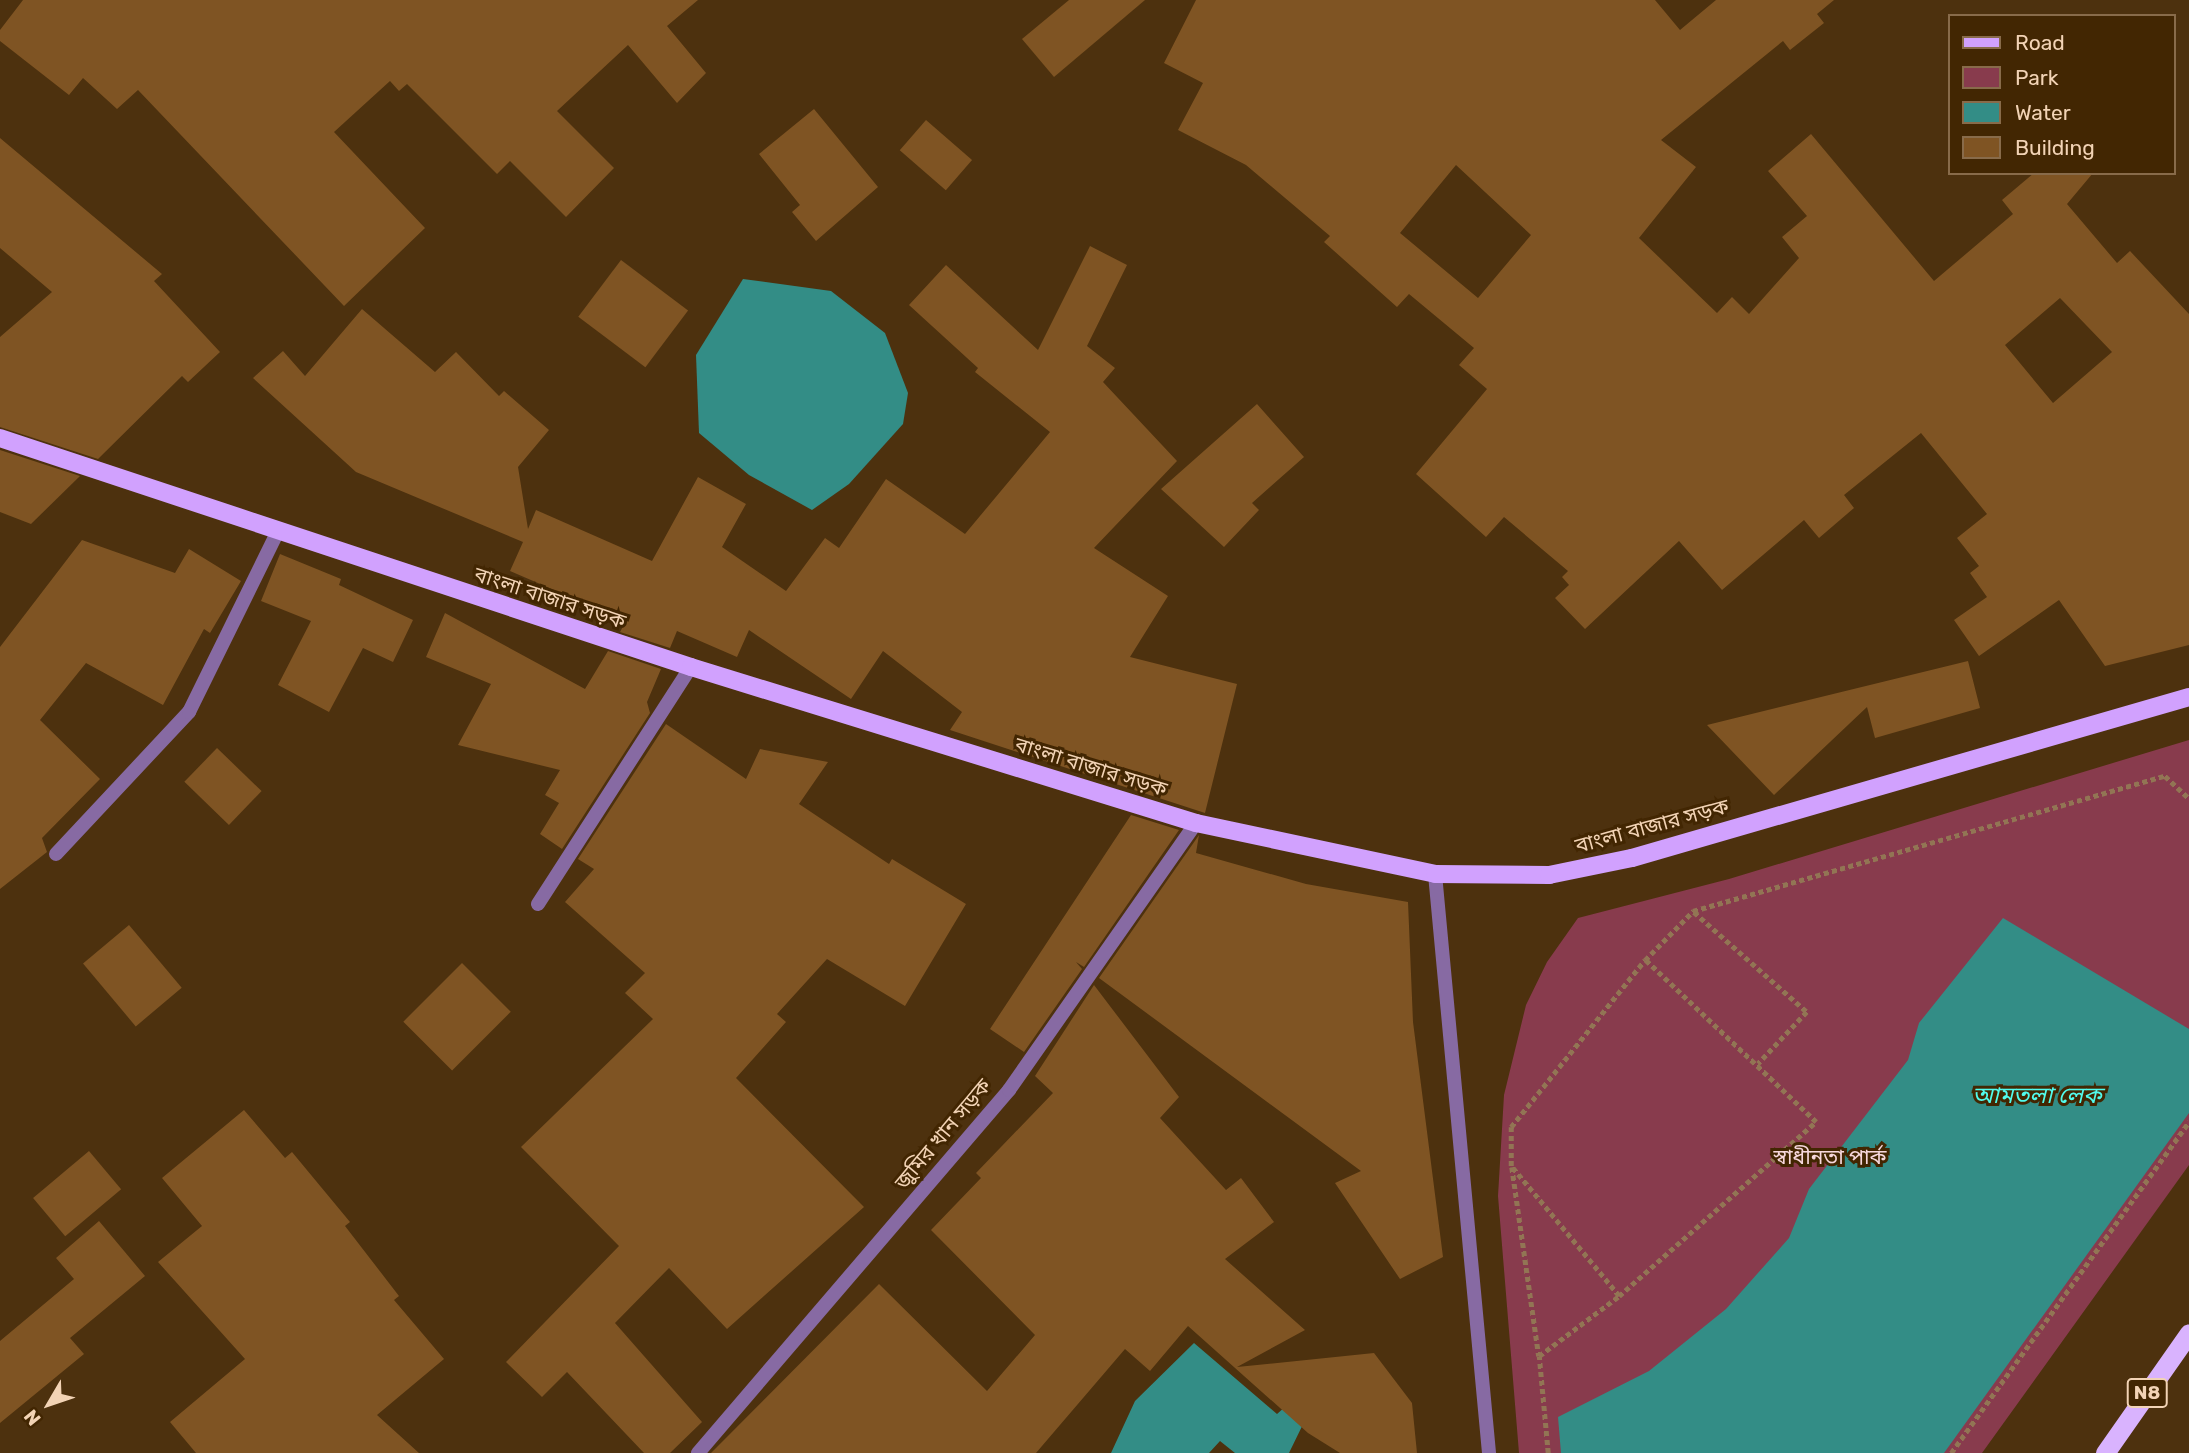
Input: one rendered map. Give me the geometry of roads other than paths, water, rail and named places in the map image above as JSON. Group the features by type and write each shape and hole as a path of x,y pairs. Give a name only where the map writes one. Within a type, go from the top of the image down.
{"highway":[{"name":"N8","path":"2105,1453 2189,1333"}],"main road":[{"name":"বাংলা বাজার সড়ক","path":"0,438 277,533 691,667 1196,823 1435,874 1549,875 1632,858 2189,697"}],"street":[{"path":"56,854 189,712 277,533"},
{"path":"538,904 691,667"},
{"name":"জুমির খান সড়ক","path":"698,1453 1009,1090 1196,823"},
{"path":"1435,874 1489,1453"}],"water":[{"path":"743,279 831,291 885,333 908,393 903,424 849,484 812,510 749,475 699,433 696,355"},
{"name":"আমতলা লেক","path":"2003,918 2189,1029 2189,1113 1944,1453 1561,1453 1558,1417 1649,1371 1726,1309 1789,1238 1809,1189 1908,1060 1919,1023"},
{"path":"1194,1343 1277,1414 1312,1383 1308,1414 1289,1453 1235,1453 1220,1441 1209,1453 1111,1453 1135,1401"}],"park label":[{"name":"স্বাধীনতা পার্ক","path":"1830,1157"}]}
